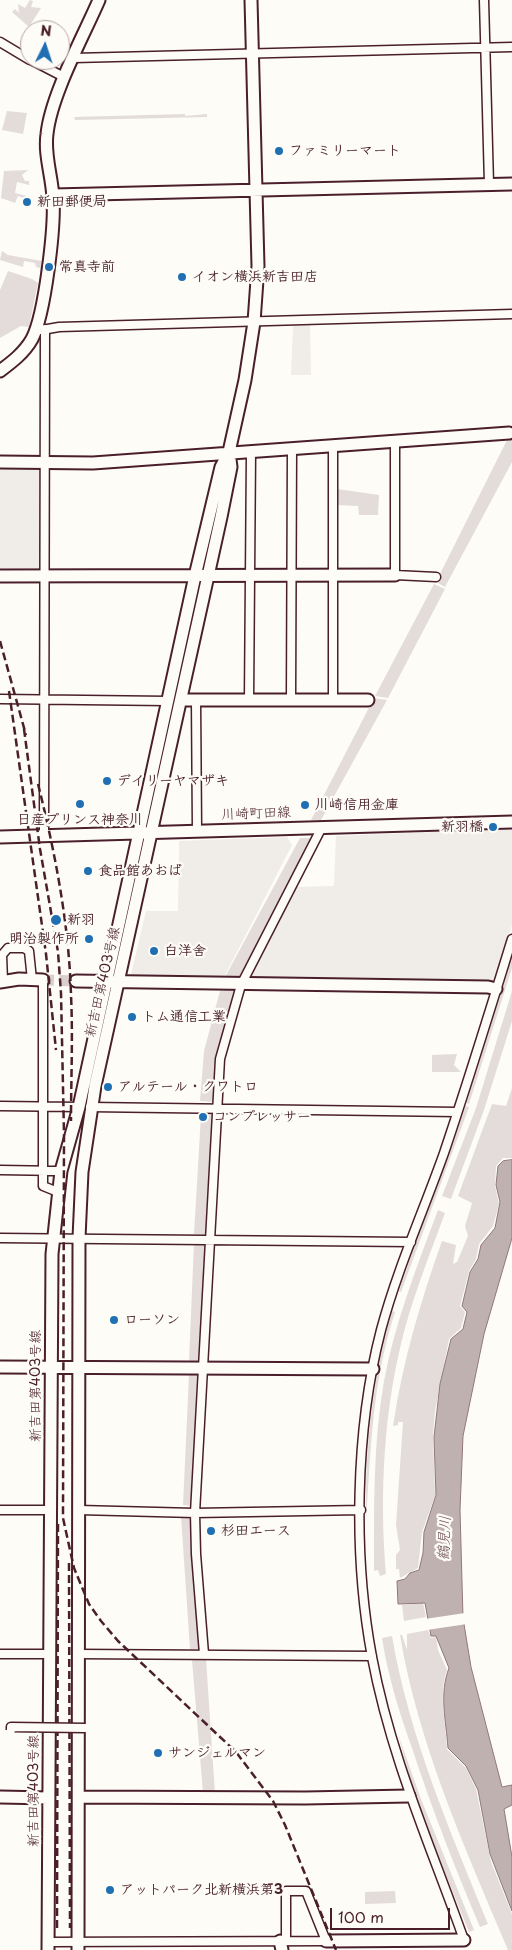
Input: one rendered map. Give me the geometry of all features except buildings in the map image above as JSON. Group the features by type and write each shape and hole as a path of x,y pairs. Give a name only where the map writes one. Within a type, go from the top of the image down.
{"street":[{"path":"44,836 46,463 40,330 52,236 53,195 47,155 47,134 64,77 99,0"},
{"path":"229,452 245,380 254,322 258,266 251,0"},
{"path":"484,0 489,184"},
{"path":"0,42 20,54"},
{"path":"74,58 512,47"},
{"path":"50,70 64,77"},
{"path":"53,195 512,184"},
{"path":"0,371 23,351 40,330 512,314"},
{"path":"0,462 93,463 510,433"},
{"path":"395,441 395,575"},
{"path":"332,700 333,446"},
{"path":"291,700 292,449"},
{"name":"新吉田第403号線","path":"49,1946 51,1367 54,1238 58,1192 61,1171 85,1107 119,983 231,467 229,452"},
{"name":"新吉田第403号線","path":"78,1945 79,1238 85,1107 106,983 138,832 195,576 222,466 229,452"},
{"path":"249,700 251,452"},
{"path":"0,576 395,575 436,577"},
{"path":"0,700 168,701"},
{"path":"181,700 368,700"},
{"path":"196,700 197,830"},
{"name":"川崎町田線","path":"0,837 512,822"},
{"path":"204,1654 196,1554 195,1513 220,1059 241,985 322,827"},
{"path":"49,1946 232,1941 283,1944 326,1941 464,1940 409,1796 397,1758 372,1656 360,1563 363,1442 372,1369 389,1305 457,1112 512,939"},
{"path":"38,980 1,981 2,955 8,948 24,948 29,951 38,980 43,1107 43,1186 58,1192"},
{"path":"76,981 496,989"},
{"path":"0,1106 457,1112"},
{"path":"0,1170 61,1171"},
{"path":"0,1238 411,1242"},
{"path":"0,1367 372,1369"},
{"path":"0,1510 50,1510"},
{"path":"79,1510 195,1513 361,1510"},
{"path":"0,1654 49,1654"},
{"path":"78,1654 372,1656"},
{"path":"11,1730 11,1727 85,1728"},
{"path":"78,1797 305,1798 409,1796"},
{"path":"0,1798 49,1798"},
{"path":"283,1944 286,1892 306,1891 326,1941"},
{"path":"232,1941 233,1950"}],"shaded area":[{"path":"30,0 33,1 31,7 41,8 33,20 21,20 12,12 15,9 19,13 18,4 25,8"},
{"path":"7,111 27,113 23,134 2,130"},
{"path":"185,114 185,116 207,114 207,117 75,120 74,117"},
{"path":"28,170 22,175 25,181 29,181 29,185 17,182 15,193 27,196 26,199 18,196 15,203 1,198 4,171"},
{"path":"2,251 8,255 42,261 41,272 35,263 24,261 23,267 0,260"},
{"path":"8,271 38,283 29,327 21,326 0,338 0,290"},
{"path":"310,324 311,375 291,375 293,326"},
{"path":"507,440 512,440 512,462 445,587 436,582"},
{"path":"0,468 41,469 41,570 0,570"},
{"path":"337,489 379,495 378,515 359,515 358,506 337,505"},
{"path":"434,584 445,589 388,698 375,696"},
{"path":"374,698 387,700 321,820 311,820"},
{"path":"512,829 512,925 494,983 247,981 296,887 334,886 336,836"},
{"path":"287,837 292,845 222,981 130,979 146,911 178,911 179,841"},
{"path":"300,838 314,838 239,980 224,979"},
{"path":"512,948 512,968 469,1104 464,1102"},
{"path":"233,989 236,994 215,1102 200,1101 204,1051 220,991"},
{"path":"512,991 512,1021 484,1110 451,1199 442,1196 476,1108"},
{"path":"457,1054 454,1065 461,1072 432,1072 432,1055"},
{"path":"512,1088 512,1158 503,1158 496,1166 495,1186 499,1204 493,1226 479,1244 476,1259 469,1271 460,1306 465,1312 461,1328 449,1339 435,1411 433,1434 435,1496 422,1532 418,1568 400,1578 399,1569 396,1569 396,1555 400,1550 396,1525 403,1422 398,1422 398,1425 393,1426 407,1355 419,1309 442,1241 456,1245 453,1264 457,1262 468,1236 465,1226 472,1203 458,1196 492,1104 506,1106"},
{"path":"465,1106 469,1107 401,1292 399,1291 459,1116 461,1117"},
{"path":"214,1114 206,1235 194,1234 201,1115"},
{"path":"438,1210 445,1213 409,1313 392,1388 383,1481 386,1574 380,1576 378,1570 374,1571 374,1500 380,1404 400,1316"},
{"path":"194,1243 205,1243 201,1361 189,1361"},
{"path":"392,1311 395,1312 381,1364 377,1390 371,1442 366,1521 371,1415 379,1363"},
{"path":"189,1375 197,1375 194,1506 183,1505"},
{"path":"181,1516 192,1517 201,1649 190,1649"},
{"path":"423,1603 426,1617 404,1621 402,1605"},
{"path":"428,1630 431,1638 436,1637 438,1650 447,1670 444,1679 443,1709 447,1749 466,1768 476,1789 491,1862 512,1914 512,1950 508,1950 460,1834 418,1716 400,1635 402,1635 407,1650 407,1634"},
{"path":"392,1636 409,1710 432,1783 488,1924 480,1927 436,1816 398,1707 382,1638"},
{"path":"206,1659 215,1793 203,1793 192,1660"},
{"path":"398,1734 421,1799 474,1930 469,1932 416,1801"},
{"path":"395,1891 396,1903 365,1904 365,1892"}],"water":[{"name":"鶴見川","path":"512,1160 512,1238 484,1334 463,1436 460,1510 463,1618 471,1667 502,1787 512,1785 512,1805 504,1809 512,1857 512,1911 490,1854 478,1790 466,1766 448,1748 444,1688 449,1668 436,1636 431,1636 425,1603 398,1604 397,1581 405,1579 410,1573 419,1570 423,1553 424,1532 436,1495 434,1437 440,1384 451,1339 463,1329 467,1312 462,1306 470,1272 478,1259 481,1245 495,1228 500,1202 496,1185 498,1166 503,1161"}],"pier":[{"path":"465,1613 467,1624 427,1630 425,1619"}],"tunnel":[{"path":"43,980 76,981"}],"railway":[{"path":"0,641 26,735"},
{"path":"9,691 46,954 56,1050"},
{"path":"24,729 40,849 58,952 61,993 64,1134 63,1518 74,1568 89,1604 118,1641 236,1752 273,1801 285,1825 336,1950"},
{"path":"38,784 55,862 70,968 72,1011 71,1121"},
{"path":"57,1928 58,1520"},
{"path":"69,1563 70,1928"}],"place":[{"name":"ファミリーマート","path":"279,151"},
{"name":"新田郵便局","path":"27,202"},
{"name":"常真寺前","path":"49,267"},
{"name":"イオン横浜新吉田店","path":"182,277"},
{"name":"デイリーヤマザキ","path":"107,781"},
{"name":"日産プリンス神奈川","path":"80,804"},
{"name":"川崎信用金庫","path":"305,805"},
{"name":"新羽橋","path":"493,827"},
{"name":"食品館あおば","path":"88,871"},
{"name":"新羽","path":"56,920"},
{"name":"明治製作所","path":"89,939"},
{"name":"白洋舍","path":"154,951"},
{"name":"トム通信工業","path":"132,1017"},
{"name":"アルテール・クワトロ","path":"108,1087"},
{"name":"コンプレッサー","path":"203,1117"},
{"name":"ローソン","path":"114,1320"},
{"name":"杉田エース","path":"211,1531"},
{"name":"サンジェルマン","path":"158,1753"},
{"name":"アットパーク北新横浜第3","path":"110,1890"}]}
